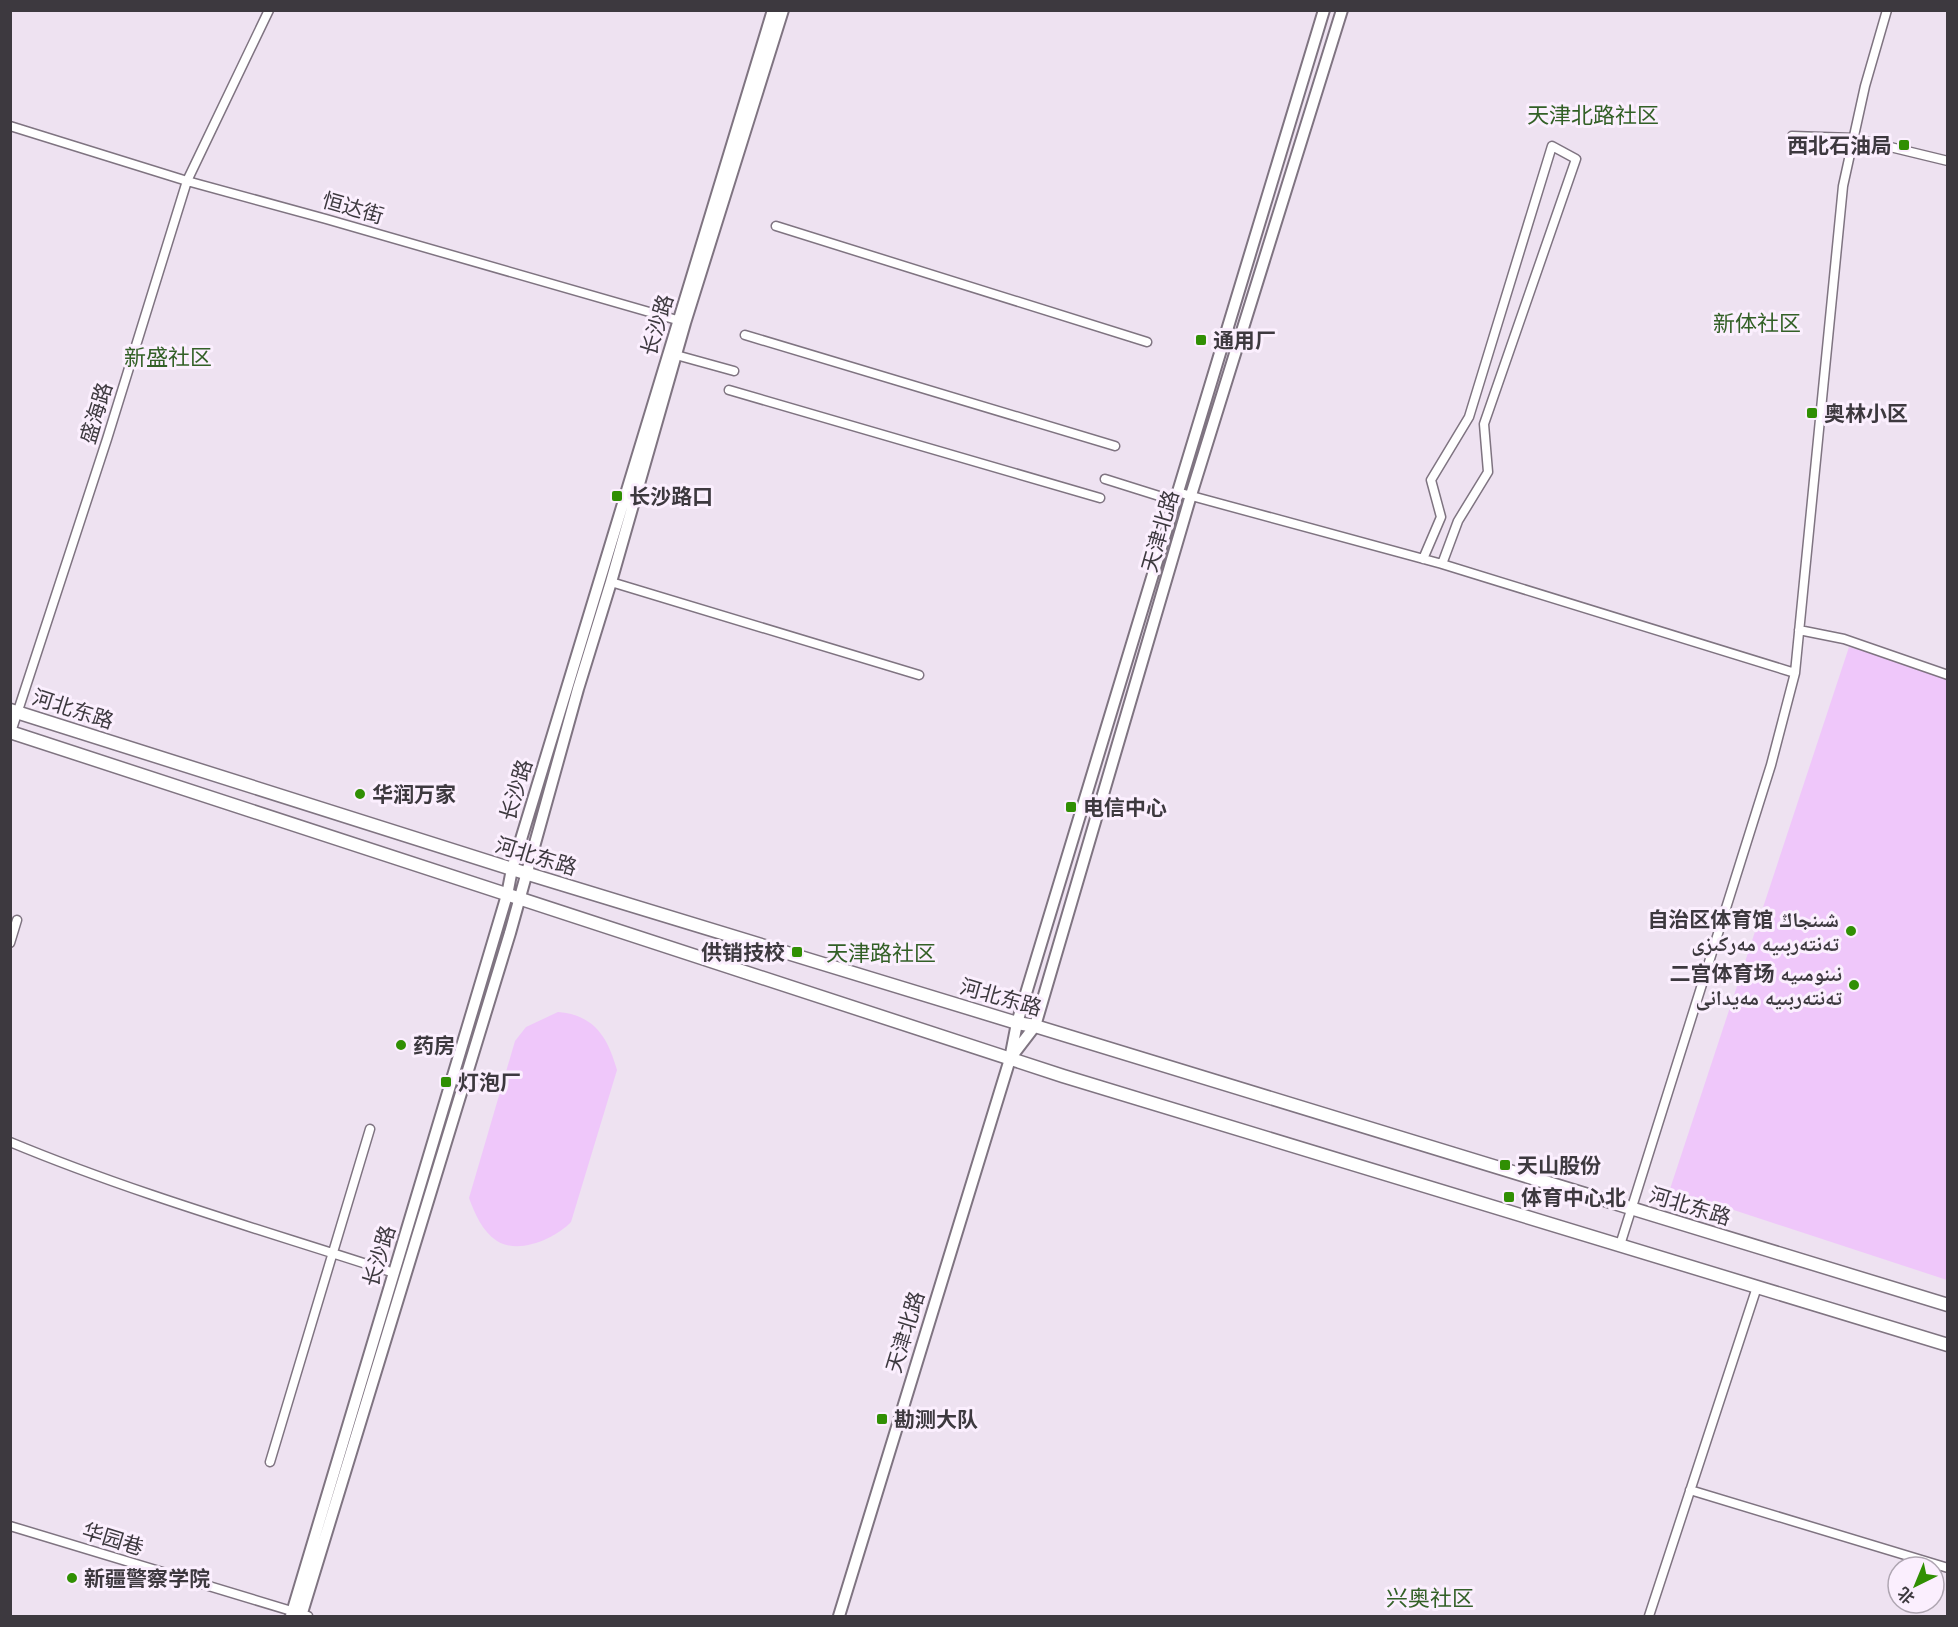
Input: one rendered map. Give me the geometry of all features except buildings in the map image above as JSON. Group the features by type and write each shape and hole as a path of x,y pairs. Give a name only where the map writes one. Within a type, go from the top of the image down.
{"main road":[{"name":"河北东路","path":"14,711 512,869 1017,1023 1035,1026 1947,1305"},
{"path":"11,732 1011,1059 1947,1345"}],"street":[{"name":"盛海路","path":"11,732 14,711 108,440 187,181 269,10"},
{"name":"长沙路","path":"299,1615 394,1273 513,897 526,873 773,10"},
{"name":"长沙路","path":"299,1615 513,897 512,869 682,322 783,10"},
{"name":"天津北路","path":"838,1617 1011,1059 1017,1023 1324,10"},
{"name":"天津北路","path":"1011,1059 1035,1026 1191,495 1342,10"},
{"path":"1620,1245 1772,765 1795,674 1843,186 1864,86 1887,10"},
{"name":"恒达街","path":"10,126 187,181 682,322"},
{"path":"1792,136 1853,138 1947,161"},
{"path":"1423,559 1441,517 1431,480 1469,417 1552,147 1576,159 1484,424 1488,472 1458,521 1442,564"},
{"path":"776,226 1147,342"},
{"path":"745,335 1115,446"},
{"path":"676,355 734,371"},
{"path":"729,390 1100,498"},
{"path":"1106,479 1176,497 1191,495 1442,564 1795,674"},
{"path":"611,582 919,675"},
{"path":"1799,630 1844,639 1947,675"},
{"path":"10,943 17,920"},
{"path":"270,1462 370,1129"},
{"path":"10,1142 173,1201 394,1273"},
{"path":"1649,1617 1757,1287"},
{"path":"1690,1491 1947,1568"},
{"name":"华园巷","path":"10,1526 299,1615"}],"shaded area":[{"name":"自治区体育馆 شىنجاڭ تەنتەربىيە مەركىزى","path":"1849,647 1947,673 1947,1280 1670,1189"},
{"path":"558,1012 571,1014 591,1023 604,1038 617,1070 571,1222 556,1234 537,1243 506,1245 497,1241 483,1227 469,1198 515,1041 526,1027"}],"place":[{"name":"西北石油局","path":"1904,145"},
{"name":"通用厂","path":"1201,340"},
{"name":"奥林小区","path":"1812,413"},
{"name":"长沙路口","path":"617,496"},
{"name":"华润万家","path":"360,794"},
{"name":"电信中心","path":"1071,807"},
{"name":"自治区体育馆 شىنجاڭ تەنتەربىيە مەركىزى","path":"1851,931"},
{"name":"供销技校","path":"797,952"},
{"name":"二宫体育场 نىنومىيە تەنتەربىيە مەيدانى","path":"1854,985"},
{"name":"药房","path":"401,1045"},
{"name":"灯泡厂","path":"446,1082"},
{"name":"天山股份","path":"1505,1165"},
{"name":"体育中心北","path":"1509,1197"},
{"name":"勘测大队","path":"882,1419"},
{"name":"新疆警察学院","path":"72,1578"}],"district":[{"name":"天津北路社区","path":"1593,115"},
{"name":"新体社区","path":"1757,323"},
{"name":"新盛社区","path":"168,357"},
{"name":"天津路社区","path":"881,953"},
{"name":"兴奥社区","path":"1430,1598"}]}
